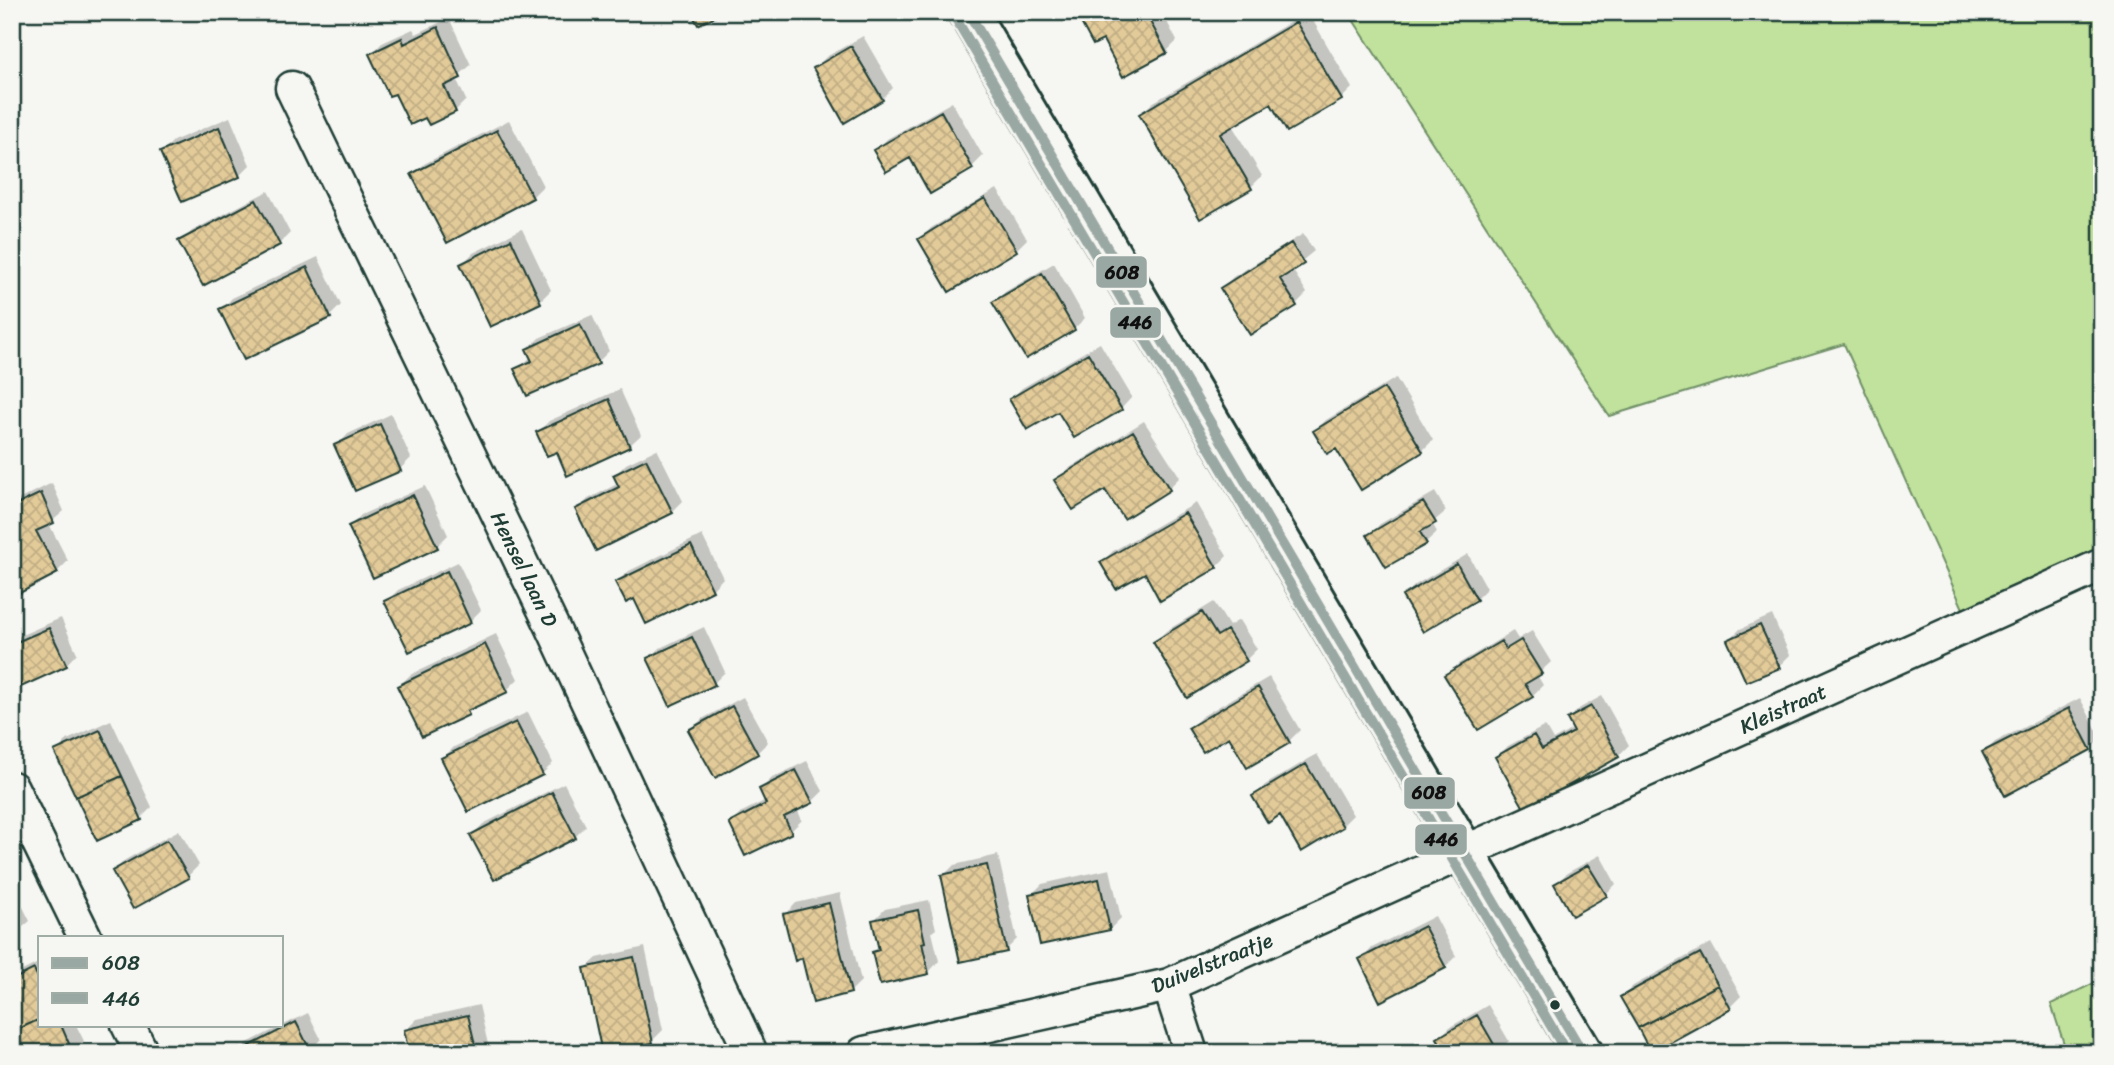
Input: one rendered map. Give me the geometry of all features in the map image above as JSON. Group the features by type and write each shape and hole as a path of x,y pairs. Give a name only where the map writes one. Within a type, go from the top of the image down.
{"main road":[{"path":"968,12 1583,1053"}],"street":[{"name":"Hensel laan D","path":"292,88 552,626 751,1053"},
{"name":"Kleistraat","path":"1465,853 2102,565"},
{"path":"12,788 85,936"},
{"name":"Duivelstraatje","path":"864,1053 1169,985 1465,853"},
{"path":"1169,985 1191,1053"},
{"path":"128,1026 142,1053"}],"green space":[{"path":"1348,12 2102,12 2102,552 1964,611 1844,344 1609,416"},
{"path":"2102,979 2102,1053 2067,1053 2051,1004"}],"building":[{"path":"691,12 724,12 698,25"},
{"path":"1091,12 1145,12 1167,53 1123,77 1103,40 1093,45 1079,19"},
{"path":"1296,22 1342,100 1287,132 1271,104 1220,134 1252,189 1200,219 1139,114"},
{"path":"438,27 461,78 444,86 456,112 429,125 425,118 410,125 395,94 389,96 369,54 402,38 404,44"},
{"path":"851,46 883,100 844,123 813,68"},
{"path":"941,111 973,169 930,194 910,158 886,172 873,150"},
{"path":"219,127 240,177 182,202 160,152"},
{"path":"497,130 533,198 447,243 411,174"},
{"path":"985,198 1017,251 949,292 918,239"},
{"path":"256,200 280,245 203,286 178,241"},
{"path":"511,239 541,303 490,327 460,264"},
{"path":"1291,243 1304,264 1280,279 1297,306 1250,335 1220,288"},
{"path":"307,267 331,318 244,360 219,309"},
{"path":"1042,273 1075,330 1026,359 992,302"},
{"path":"580,324 599,364 527,396 514,369 532,361 526,349"},
{"path":"1088,353 1122,410 1074,438 1058,412 1027,430 1009,399"},
{"path":"1384,388 1423,452 1361,490 1336,449 1327,454 1313,431"},
{"path":"609,399 630,447 567,476 557,452 547,456 536,432"},
{"path":"380,424 401,471 355,491 334,445"},
{"path":"1133,431 1170,490 1124,519 1105,490 1073,510 1054,480"},
{"path":"646,459 673,513 596,551 575,509 619,487 613,475"},
{"path":"41,493 54,523 36,531 58,573 12,597 12,507"},
{"path":"413,495 438,548 373,578 348,526"},
{"path":"1423,502 1436,523 1420,532 1427,544 1386,567 1367,535"},
{"path":"1185,513 1217,568 1160,601 1145,573 1116,589 1100,562"},
{"path":"691,545 713,591 646,624 634,599 626,603 615,582"},
{"path":"1457,564 1477,600 1423,632 1402,596"},
{"path":"447,571 471,623 409,652 384,601"},
{"path":"1202,612 1217,636 1227,630 1247,661 1187,698 1153,642"},
{"path":"1760,625 1780,668 1746,682 1727,640"},
{"path":"49,628 67,666 21,687 12,668 12,644"},
{"path":"692,637 715,685 670,706 647,658"},
{"path":"1521,640 1542,674 1525,684 1533,697 1478,730 1444,675 1501,641 1506,649"},
{"path":"485,644 508,692 467,711 469,715 422,737 397,686"},
{"path":"1258,687 1290,743 1247,768 1229,737 1203,752 1188,728"},
{"path":"732,706 758,754 715,778 688,730"},
{"path":"1591,706 1619,757 1525,810 1495,757 1534,735 1542,749 1574,732 1567,719"},
{"path":"2069,708 2091,750 2005,796 1982,752"},
{"path":"516,722 543,775 468,812 441,758"},
{"path":"100,730 122,776 76,797 54,751"},
{"path":"1306,764 1343,827 1301,852 1280,815 1268,823 1252,796"},
{"path":"796,770 813,803 784,817 792,833 745,856 729,823 766,804 759,789"},
{"path":"122,776 142,820 97,841 76,797"},
{"path":"552,792 576,838 494,880 470,835"},
{"path":"167,840 189,878 133,909 112,871"},
{"path":"987,865 1007,952 960,962 941,875"},
{"path":"1588,865 1607,896 1572,916 1554,884"},
{"path":"1099,879 1110,930 1040,945 1029,894"},
{"path":"829,903 851,993 813,1003 802,958 795,961 783,914"},
{"path":"918,910 929,974 880,985 872,952 879,950 872,920"},
{"path":"1424,926 1446,968 1380,1002 1359,959"},
{"path":"1700,953 1718,985 1638,1028 1620,997"},
{"path":"634,957 653,1043 602,1053 584,968"},
{"path":"34,969 38,978 38,1020 12,1032 12,980"},
{"path":"1718,985 1731,1009 1651,1053 1638,1028"},
{"path":"468,1015 477,1053 409,1053 404,1030"},
{"path":"1477,1015 1499,1053 1446,1053 1437,1038"},
{"path":"38,1020 38,1026 61,1026 73,1053 12,1053 12,1032"},
{"path":"296,1022 311,1052 236,1053"}],"transit line":[{"name":"608","path":"968,12 1583,1053"},
{"name":"446","path":"956,19 1567,1053"}]}
